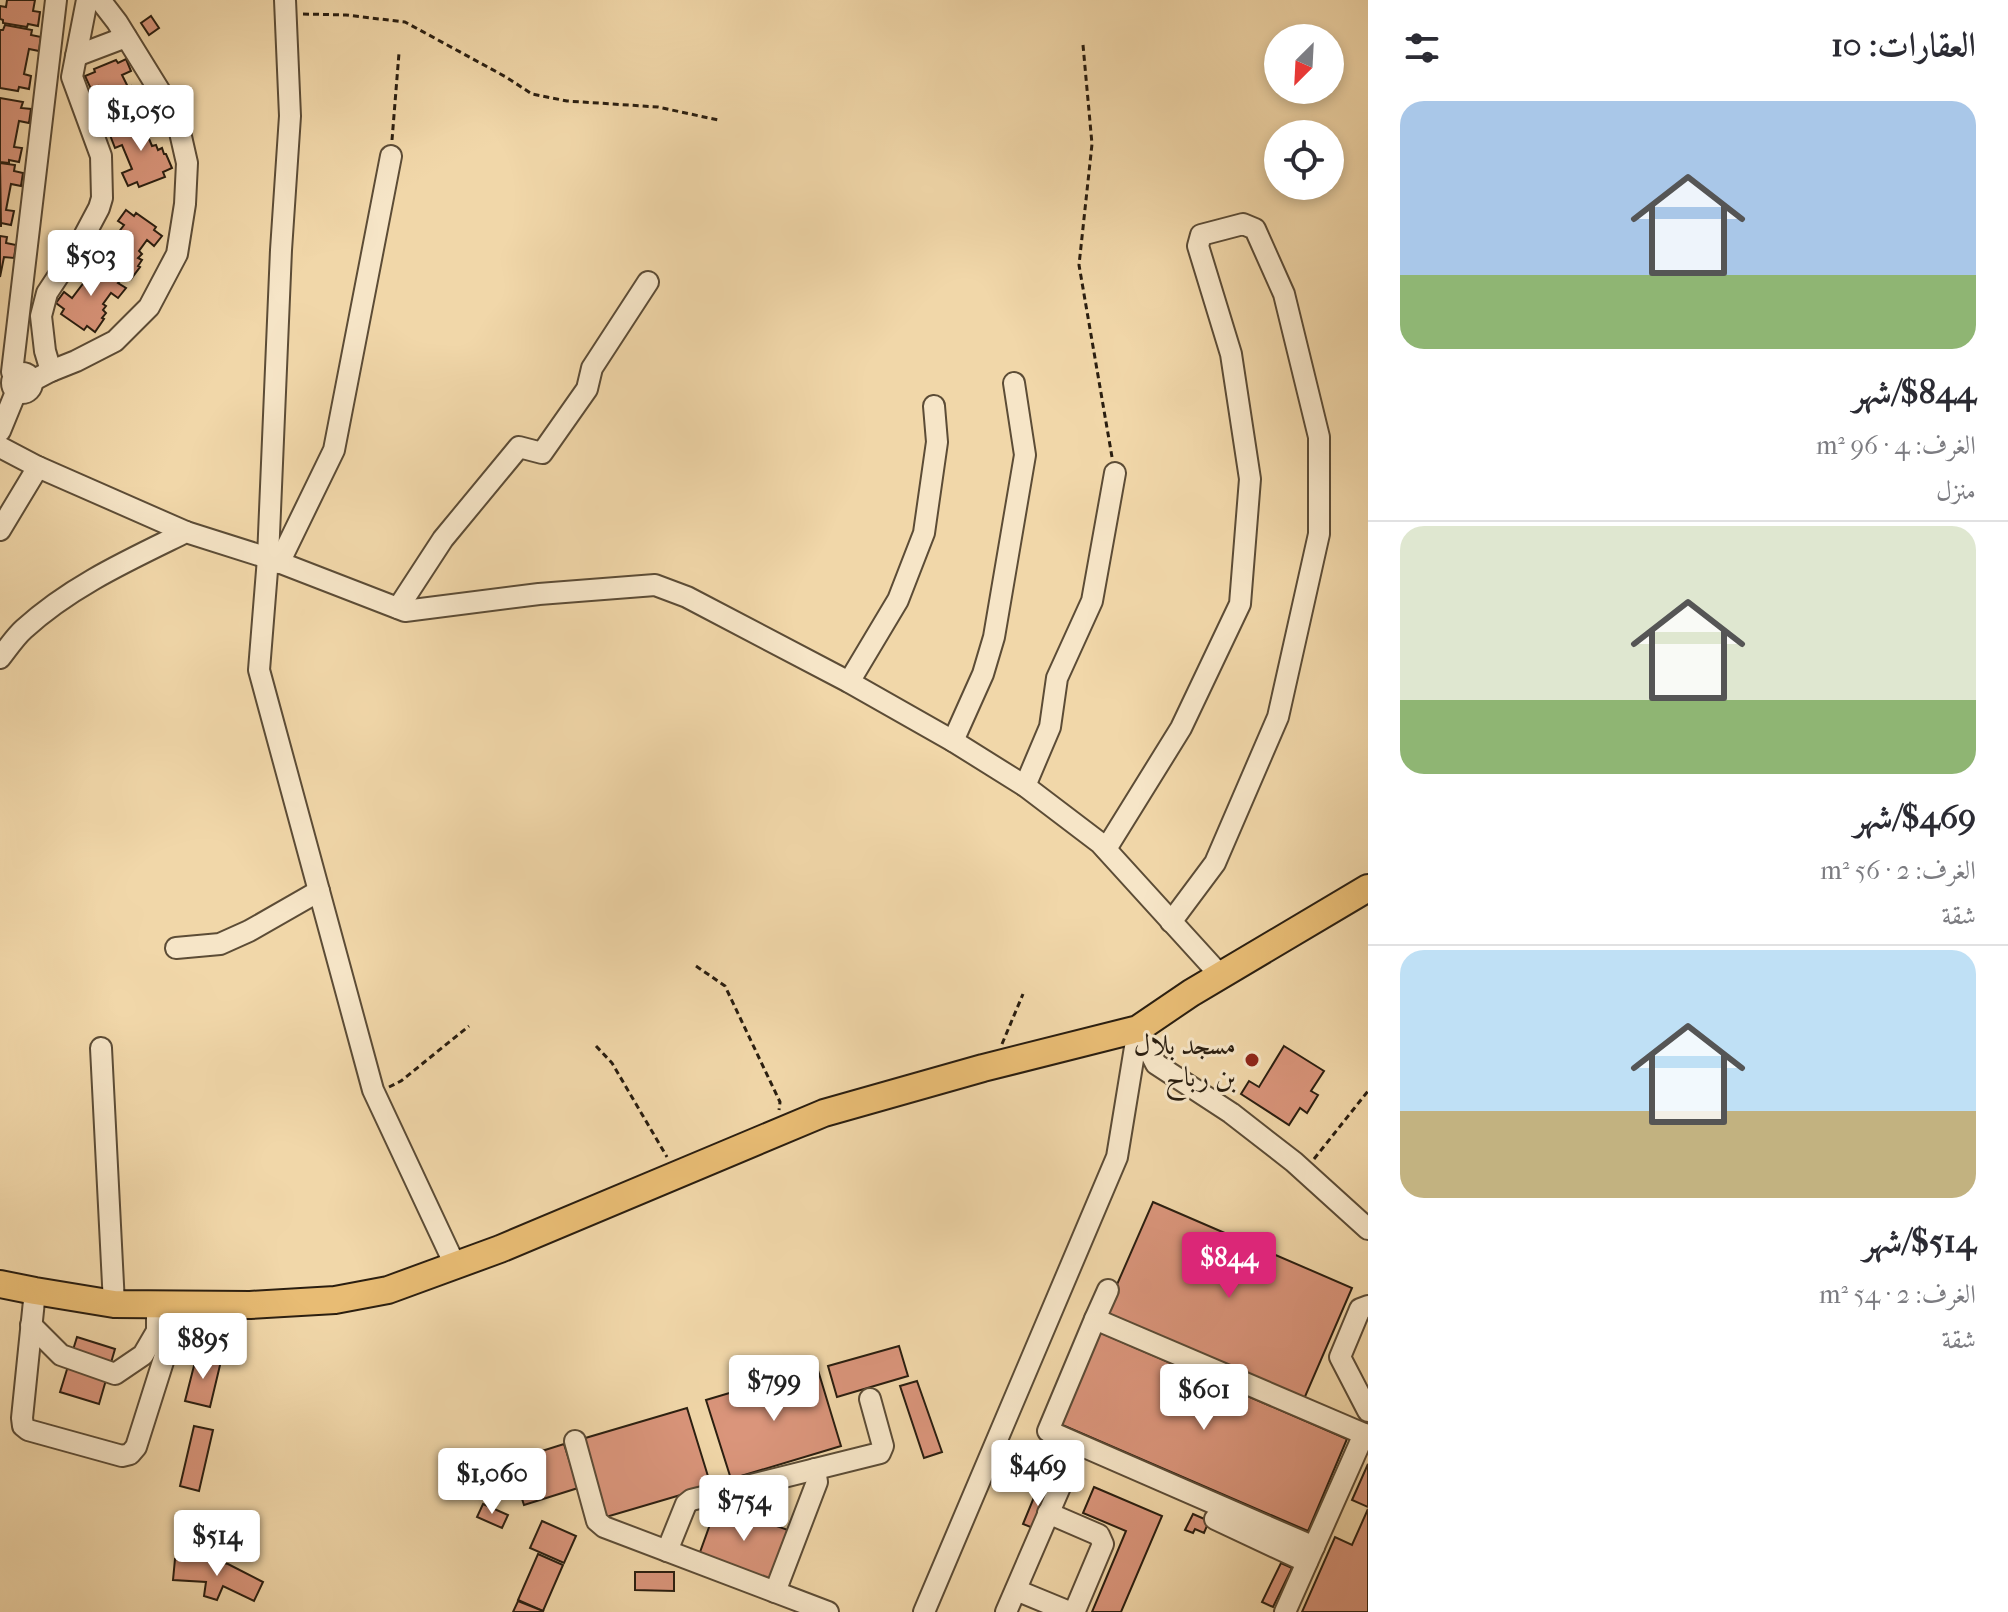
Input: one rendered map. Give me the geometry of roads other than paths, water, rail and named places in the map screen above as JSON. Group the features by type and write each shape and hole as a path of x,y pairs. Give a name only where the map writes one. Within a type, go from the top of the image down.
{"main road":[{"path":"0,1284 114,1304 250,1305 335,1300 388,1290 500,1249 824,1113 993,1065 1138,1029 1368,888"}],"street":[{"path":"21,383 12,372 56,0"},
{"path":"51,371 41,316 47,293 82,240 102,198 101,156 72,77 87,0"},
{"path":"0,431 21,383 115,341 149,307 177,254 185,204 187,163 177,119 100,0"},
{"path":"285,7 290,116 281,250 274,560 259,670 375,1094 455,1265"},
{"path":"76,56 126,37"},
{"path":"274,560 334,450 391,156"},
{"path":"1106,849 1181,728 1240,604 1250,479 1231,354 1198,246 1201,235 1243,224 1255,229 1284,294 1316,422 1319,437 1319,534 1278,717 1215,863 1171,922"},
{"path":"398,608 443,539 519,447 542,453 587,389 592,368 648,282"},
{"path":"953,741 983,674 994,637 1025,455 1014,383"},
{"path":"849,682 898,600 924,533 937,442 934,406"},
{"path":"0,447 186,532 274,560 405,611 539,594 655,585 687,597 849,682 1025,786 1106,849 1221,976"},
{"path":"0,530 38,467"},
{"path":"1025,786 1050,727 1057,678 1092,601 1115,473"},
{"path":"0,658 22,630 70,593 186,532"},
{"path":"176,948 220,944 319,891"},
{"path":"1138,1029 1156,1064 1231,1113 1305,1172 1368,1229"},
{"path":"924,1612 1117,1157 1138,1029"},
{"path":"101,1048 114,1304"},
{"path":"1108,1290 1048,1431 1311,1554"},
{"path":"35,1291 23,1426 122,1456 130,1454 136,1447 167,1349 157,1331 157,1304"},
{"path":"1368,1306 1360,1309 1340,1357 1368,1411"},
{"path":"1095,1319 1366,1435 1285,1612"},
{"path":"31,1325 61,1355 115,1374 143,1355 157,1331"},
{"path":"667,1551 686,1504 691,1500 880,1453 883,1446 870,1399"},
{"path":"575,1441 597,1521 604,1527 828,1612"},
{"path":"775,1592 817,1482 815,1469"},
{"path":"1006,1612 1063,1480"},
{"path":"1016,1590 1071,1611 1076,1608 1103,1544 1099,1535 1048,1513"},
{"path":"1215,1519 1311,1554"}],"place":[{"name":"مسجد بلال بن رباح","path":"1252,1060"}]}
